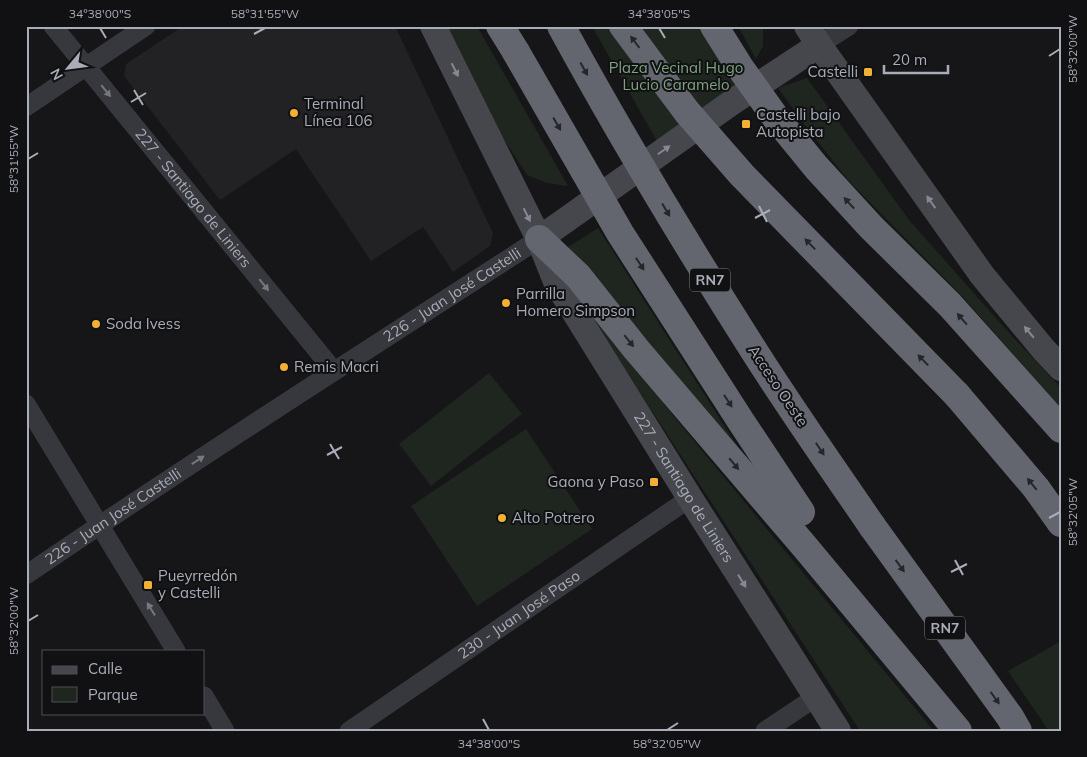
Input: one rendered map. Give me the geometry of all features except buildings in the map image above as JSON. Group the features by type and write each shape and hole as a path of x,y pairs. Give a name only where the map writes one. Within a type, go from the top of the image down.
{"highway":[{"path":"500,26 620,234 742,423 801,512 958,731"},
{"path":"504,26 516,52"},
{"name":"Acceso Oeste","path":"561,26 604,104 676,226 757,356 872,526 1018,731"},
{"path":"623,26 687,112 742,175 957,395 1036,488 1061,523"},
{"path":"714,26 738,66 816,168 871,227 950,305 1061,429"},
{"path":"539,239 578,276 636,349 958,731"},
{"path":"1041,408 1061,437"}],"main road":[{"name":"227 - Santiago de Liniers","path":"433,26 539,239 557,284 838,731"},
{"name":"226 - Juan José Castelli","path":"539,239 731,103 813,36"},
{"path":"813,36 982,275 1061,368"}],"street":[{"name":"227 - Santiago de Liniers","path":"53,26 334,371"},
{"path":"26,107 146,26"},
{"name":"226 - Juan José Castelli","path":"813,36 849,26"},
{"name":"226 - Juan José Castelli","path":"26,575 334,371 539,239"},
{"path":"26,404 175,650"},
{"name":"230 - Juan José Paso","path":"349,731 690,498"},
{"path":"765,731 816,697"},
{"path":"205,698 226,731"}],"shaded area":[{"name":"Terminal Línea 106","path":"183,26 395,26 493,233 490,246 453,272 423,227 371,261 296,149 220,200 124,76 126,64"}],"green space":[{"path":"443,26 477,26 568,186 547,183 527,175 498,130"},
{"name":"Plaza Vecinal Hugo Lucio Caramelo","path":"592,26 699,26 742,90 659,145"},
{"path":"738,26 763,26 763,46 756,59"},
{"path":"807,78 909,220 1011,335 1061,388 1061,409 963,297 847,179 778,88"},
{"path":"598,228 741,452 650,352 568,247"},
{"path":"579,286 671,413 934,731 860,731 572,288"},
{"path":"489,373 522,414 431,486 399,444"},
{"name":"Alto Potrero","path":"526,429 592,529 477,606 411,506"},
{"path":"1061,641 1061,731 1049,731 1008,671"}],"place":[{"name":"Castelli","path":"868,72"},
{"name":"Terminal Línea 106","path":"294,113"},
{"name":"Castelli bajo Autopista","path":"746,124"},
{"name":"Parrilla Homero Simpson","path":"506,303"},
{"name":"Soda Ivess","path":"96,324"},
{"name":"Remis Macri","path":"284,367"},
{"name":"Gaona y Paso","path":"654,482"},
{"name":"Alto Potrero","path":"502,518"},
{"name":"Pueyrredón y Castelli","path":"148,585"}]}
